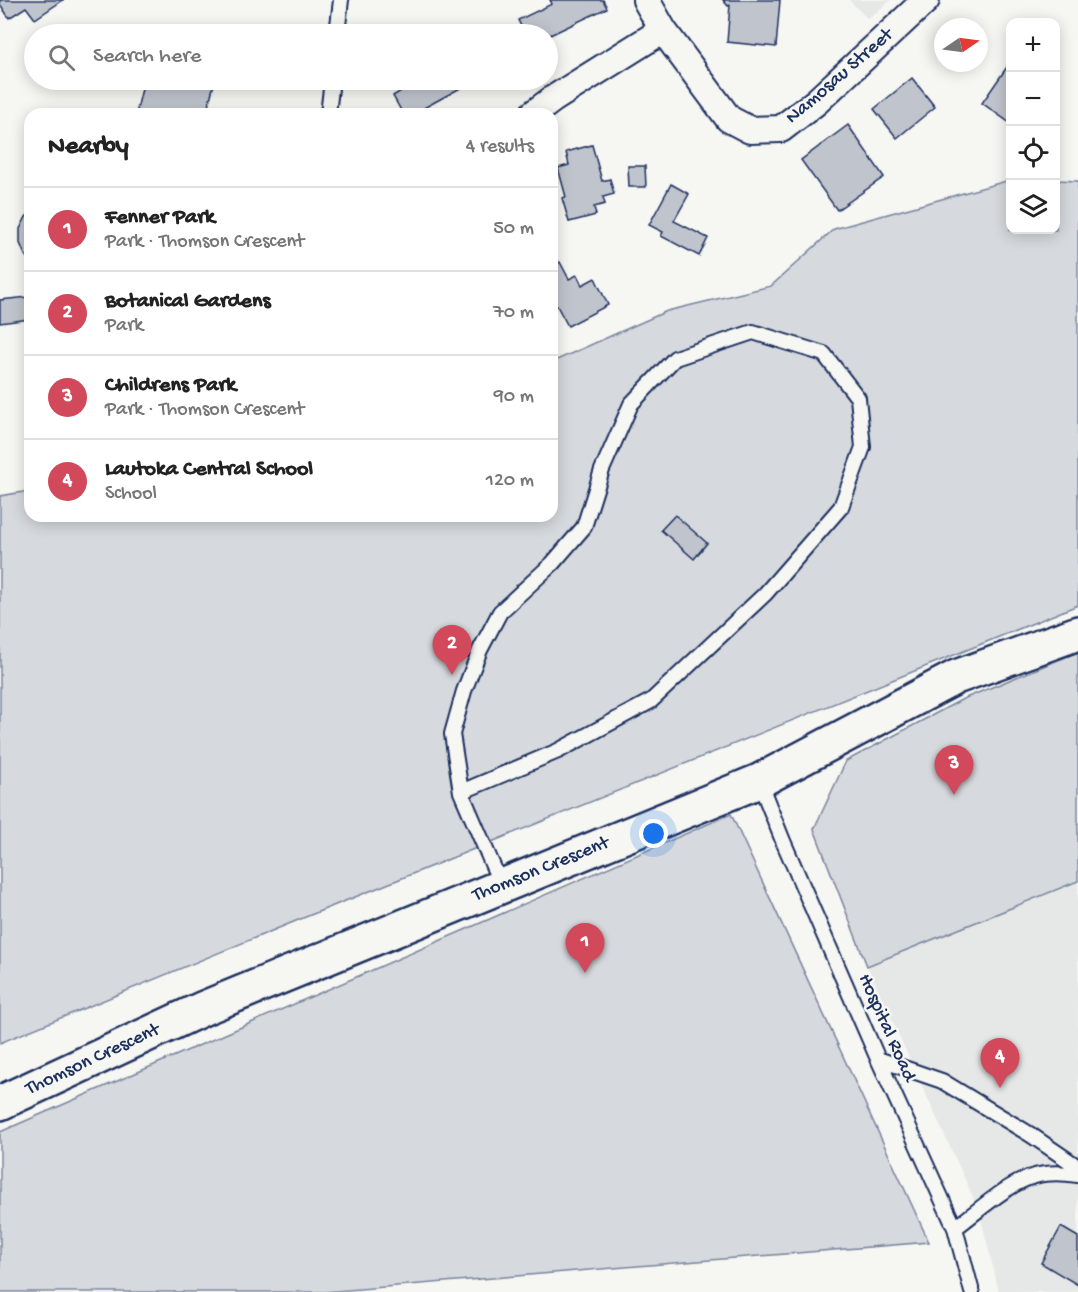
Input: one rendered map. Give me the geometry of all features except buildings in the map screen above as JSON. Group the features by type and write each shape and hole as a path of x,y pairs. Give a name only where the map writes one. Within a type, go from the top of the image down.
{"main road":[{"name":"Thomson Crescent","path":"0,1103 204,1008 759,780 956,677 1078,633"}],"street":[{"path":"541,108 663,30 646,0"},
{"name":"Namosau Street","path":"663,30 729,119 750,129 781,129 816,102 926,0"}],"lane":[{"path":"338,24 341,0"},
{"path":"329,108 331,90"},
{"path":"461,792 558,751 651,701 765,594 841,507 863,447 858,398 824,354 753,332 675,358 631,404 602,470 584,528 552,564 500,612 480,650 464,691 452,734 461,792 502,886"},
{"name":"Hospital Road","path":"759,780 878,1059 955,1228 972,1292"},
{"path":"878,1059 942,1081 1031,1135 1078,1167"},
{"path":"955,1228 1011,1188 1034,1176 1060,1173 1078,1175"}],"shaded area":[{"path":"849,0 891,0 868,19"},
{"path":"1060,180 1078,181 1078,605 0,1043 0,496 24,492 24,522 558,522 558,359 667,311 771,286 834,229 1006,181 1006,234 1060,234"},
{"path":"1078,652 1078,881 867,966 814,829 846,761 963,699"},
{"path":"731,814 929,1242 324,1292 0,1292 0,1132"},
{"path":"1078,881 1078,1292 999,1292 979,1210 867,966"}],"place":[{"name":"Botanical Gardens","path":"452,675"},
{"name":"Childrens Park","path":"954,795"},
{"name":"Fenner Park","path":"585,973"},
{"name":"Lautoka Central School","path":"1000,1088"}]}
